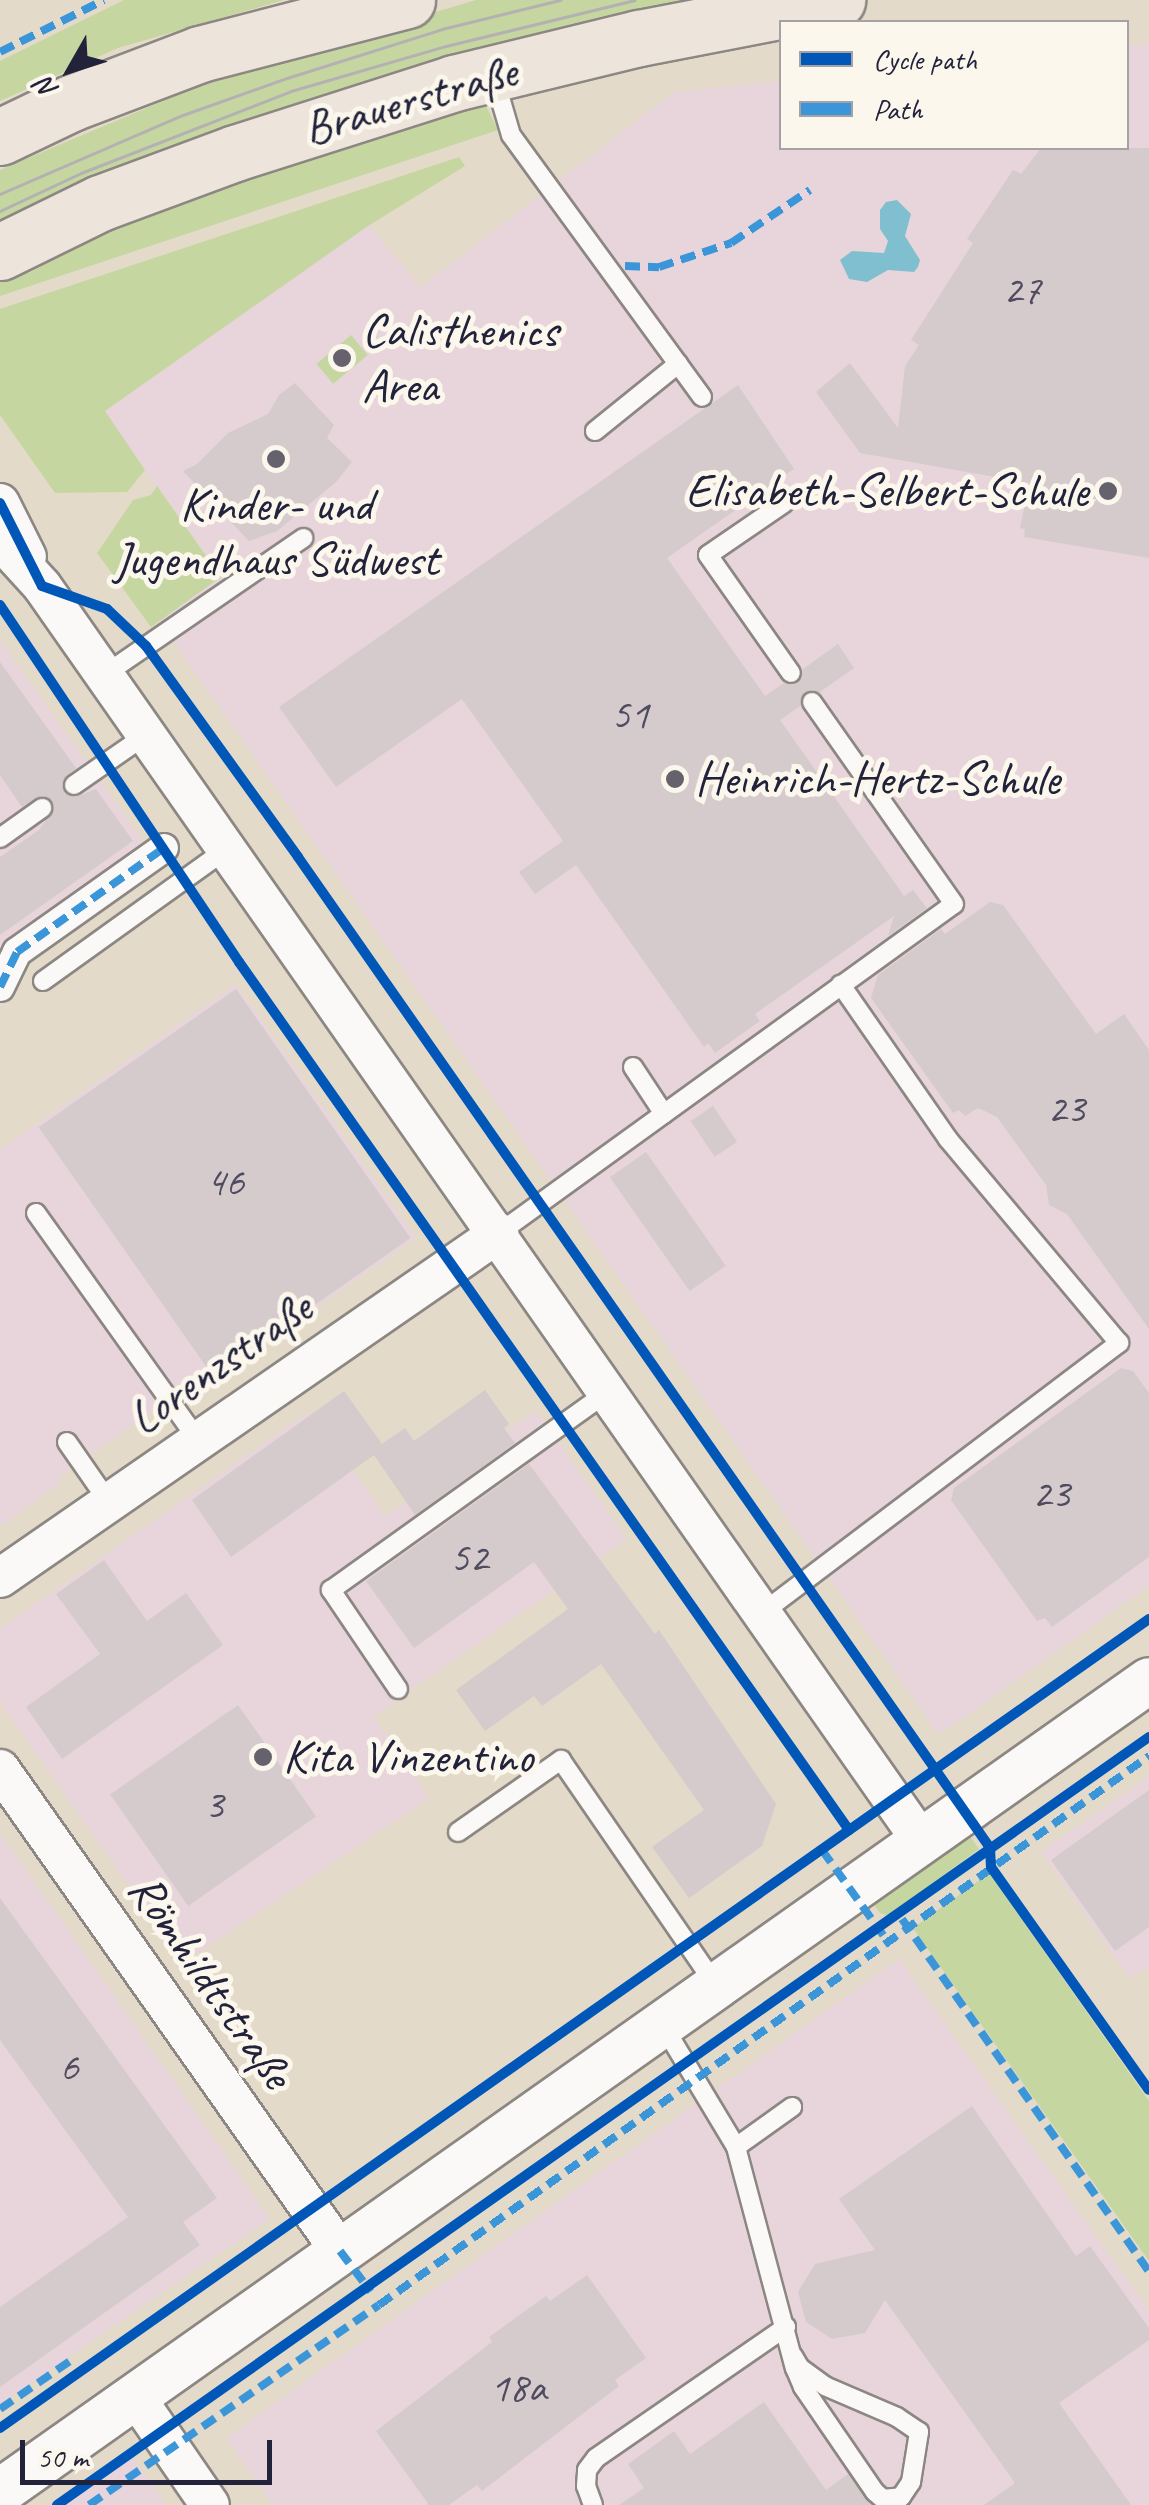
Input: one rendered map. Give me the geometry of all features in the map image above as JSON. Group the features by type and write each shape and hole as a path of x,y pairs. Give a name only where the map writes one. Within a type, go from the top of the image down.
{"main road":[{"name":"Brauerstraße","path":"0,137 71,103 200,54 407,0"},
{"name":"Brauerstraße","path":"0,252 100,202 235,153 493,74 639,38 837,0"}],"street":[{"path":"0,504 42,586"},
{"path":"0,540 42,586 920,1838"},
{"path":"0,987 17,952 164,848"},
{"name":"Lorenzstraße","path":"0,1578 499,1233"},
{"path":"0,2491 1149,1680"},
{"name":"Römhildtstraße","path":"0,1769 340,2251"},
{"path":"135,2396 210,2505"}],"lane":[{"path":"493,74 511,135 702,397"},
{"path":"595,432 678,364"},
{"path":"784,502 708,555 792,673"},
{"path":"104,675 302,538"},
{"path":"499,1233 954,904 812,702"},
{"path":"74,785 146,734"},
{"path":"0,838 42,808"},
{"path":"42,982 227,848"},
{"path":"762,1613 1118,1343 948,1139 842,986"},
{"path":"633,1067 664,1114"},
{"path":"36,1213 197,1439"},
{"path":"398,1690 331,1590 608,1392"},
{"path":"67,1442 108,1500"},
{"path":"458,1832 561,1760 715,1984"},
{"path":"661,2022 736,2146 793,2356 803,2387 875,2492 883,2499 900,2498 911,2482 918,2432 897,2418 825,2386 800,2368 793,2356"},
{"path":"736,2146 792,2106"},
{"path":"592,2505 586,2486 587,2470 596,2458 786,2327"}],"shaded area":[{"path":"1149,44 1149,1586 939,1735 159,621 221,577 104,411 368,225 421,287 674,92 779,81 779,150 1129,150 1129,46"},
{"path":"0,640 147,847 0,948"},
{"path":"236,984 416,1238 211,1382 205,1374 59,1477 60,1483 0,1527 0,1150"},
{"path":"310,1411 385,1516 536,1411 627,1539 374,1716 429,1798 183,1963 0,1702 0,1629"},
{"path":"1149,1776 1149,1968 1129,1977 1041,1852"},
{"path":"0,1833 270,2219 0,2404"},
{"path":"899,1959 1149,2311 1149,2505 273,2505 226,2438"},
{"path":"128,2450 166,2505 47,2505"}],"green space":[{"path":"124,0 284,0 118,48 0,101 0,61"},
{"path":"476,0 741,0 0,236 0,170 222,76"},
{"path":"483,100 498,130 0,296 0,275 23,262 29,273 40,267 35,256 141,208"},
{"path":"459,157 465,166 368,226 105,411 145,470 127,492 55,493 0,415 0,309"},
{"name":"Calisthenics Area","path":"351,335 368,355 333,384 317,364"},
{"path":"157,486 221,577 151,627 97,553 133,500 151,495"},
{"path":"967,1832 979,1849 888,1916 880,1913 870,1900"},
{"path":"989,1873 1149,2101 1149,2261 913,1928"}],"water":[{"path":"897,200 911,214 905,236 920,260 918,267 914,272 888,270 867,282 849,279 840,260 852,251 884,253 888,241 880,229 880,210 886,202"}],"building":[{"path":"1149,148 1149,558 1024,537 1025,529 1020,528 1029,483 860,453 816,392 850,363 898,428 905,366 919,345 911,340 973,243 967,239 1013,170 1021,174 1039,150"},
{"name":"Kinder- und Jugendhaus Südwest","path":"295,383 334,425 327,438 352,462 336,482 277,531 249,541 183,471 197,464 228,433 268,414 279,395"},
{"path":"738,385 794,469 667,558 765,696 784,683 797,684 803,669 838,644 854,668 820,692 804,692 800,706 780,720 904,896 913,890 927,908 888,936 894,916 755,1014 760,1021 715,1053 708,1043 704,1047 576,865 535,894 519,872 563,841 462,699 336,787 279,707"},
{"path":"0,662 76,768 63,779 64,793 76,797 96,789 133,841 0,935 0,857 39,830 54,808 52,800 42,796 22,807 0,775"},
{"path":"990,902 1003,905 1096,1034 1124,1014 1149,1050 1149,1329 1067,1214 1049,1205 1046,1185 997,1117 978,1108 965,1116 959,1110 953,1113 871,998 878,975 941,929 945,934"},
{"path":"236,989 410,1238 213,1376 39,1127"},
{"path":"713,1106 737,1142 715,1157 691,1121"},
{"path":"646,1152 726,1266 690,1291 610,1177"},
{"path":"1121,1368 1133,1371 1149,1393 1149,1557 1052,1627 1045,1618 1037,1621 951,1500 954,1488"},
{"path":"485,1390 509,1424 504,1428 515,1443 415,1515 374,1455 231,1557 192,1500 344,1391 382,1444 405,1428 414,1441"},
{"path":"529,1464 655,1634 659,1630 776,1804 762,1846 689,1898 652,1847 704,1810 601,1664 542,1706 534,1696 485,1731 456,1690 568,1609 534,1562 414,1648 366,1581"},
{"path":"104,1560 147,1621 186,1593 223,1645 62,1759 26,1707 100,1654 56,1594"},
{"path":"238,1705 316,1816 188,1906 110,1794"},
{"path":"1149,1790 1149,1927 1115,1951 1051,1860"},
{"path":"0,1898 217,2198 183,2222 200,2245 0,2387 0,2307 128,2217 0,2040"},
{"path":"972,2106 1076,2256 1090,2246 1149,2328 1149,2340 1059,2403 1131,2505 984,2505 1015,2483 885,2300 865,2333 832,2339 806,2322 798,2292 815,2264 875,2250 839,2199"},
{"path":"587,2275 646,2358 615,2380 619,2386 482,2491 477,2485 449,2505 429,2505 376,2431 492,2342 489,2337 546,2296 550,2301"},
{"path":"764,2402 826,2490 848,2474 871,2505 619,2505 644,2488 628,2464 674,2431 690,2454"}],"tram line":[{"path":"0,194 180,116 287,78 442,29 560,0"},
{"path":"0,211 81,173 291,91 446,46 634,0"}],"marked path":[{"path":"0,52 104,0"},
{"path":"625,266 659,267 731,243 810,190"},
{"path":"0,987 17,952 164,848"},
{"path":"89,2505 379,2305 1149,1756"},
{"path":"822,1850 883,1935"},
{"path":"902,1919 1149,2272"},
{"path":"340,2251 371,2292"},
{"path":"0,2409 73,2359"}],"cycle path":[{"path":"0,503 42,586 107,609 146,646 298,857 990,1848 991,1867 1149,2090"},
{"path":"0,605 239,962 849,1830"},
{"path":"0,2428 1149,1619"},
{"path":"57,2505 1149,1737"}],"place":[{"name":"Calisthenics Area","path":"342,358"},
{"name":"Kinder- und Jugendhaus Südwest","path":"276,459"},
{"name":"Elisabeth-Selbert-Schule","path":"1108,491"},
{"name":"Heinrich-Hertz-Schule","path":"675,779"},
{"name":"Kita Vinzentino","path":"263,1757"}]}
